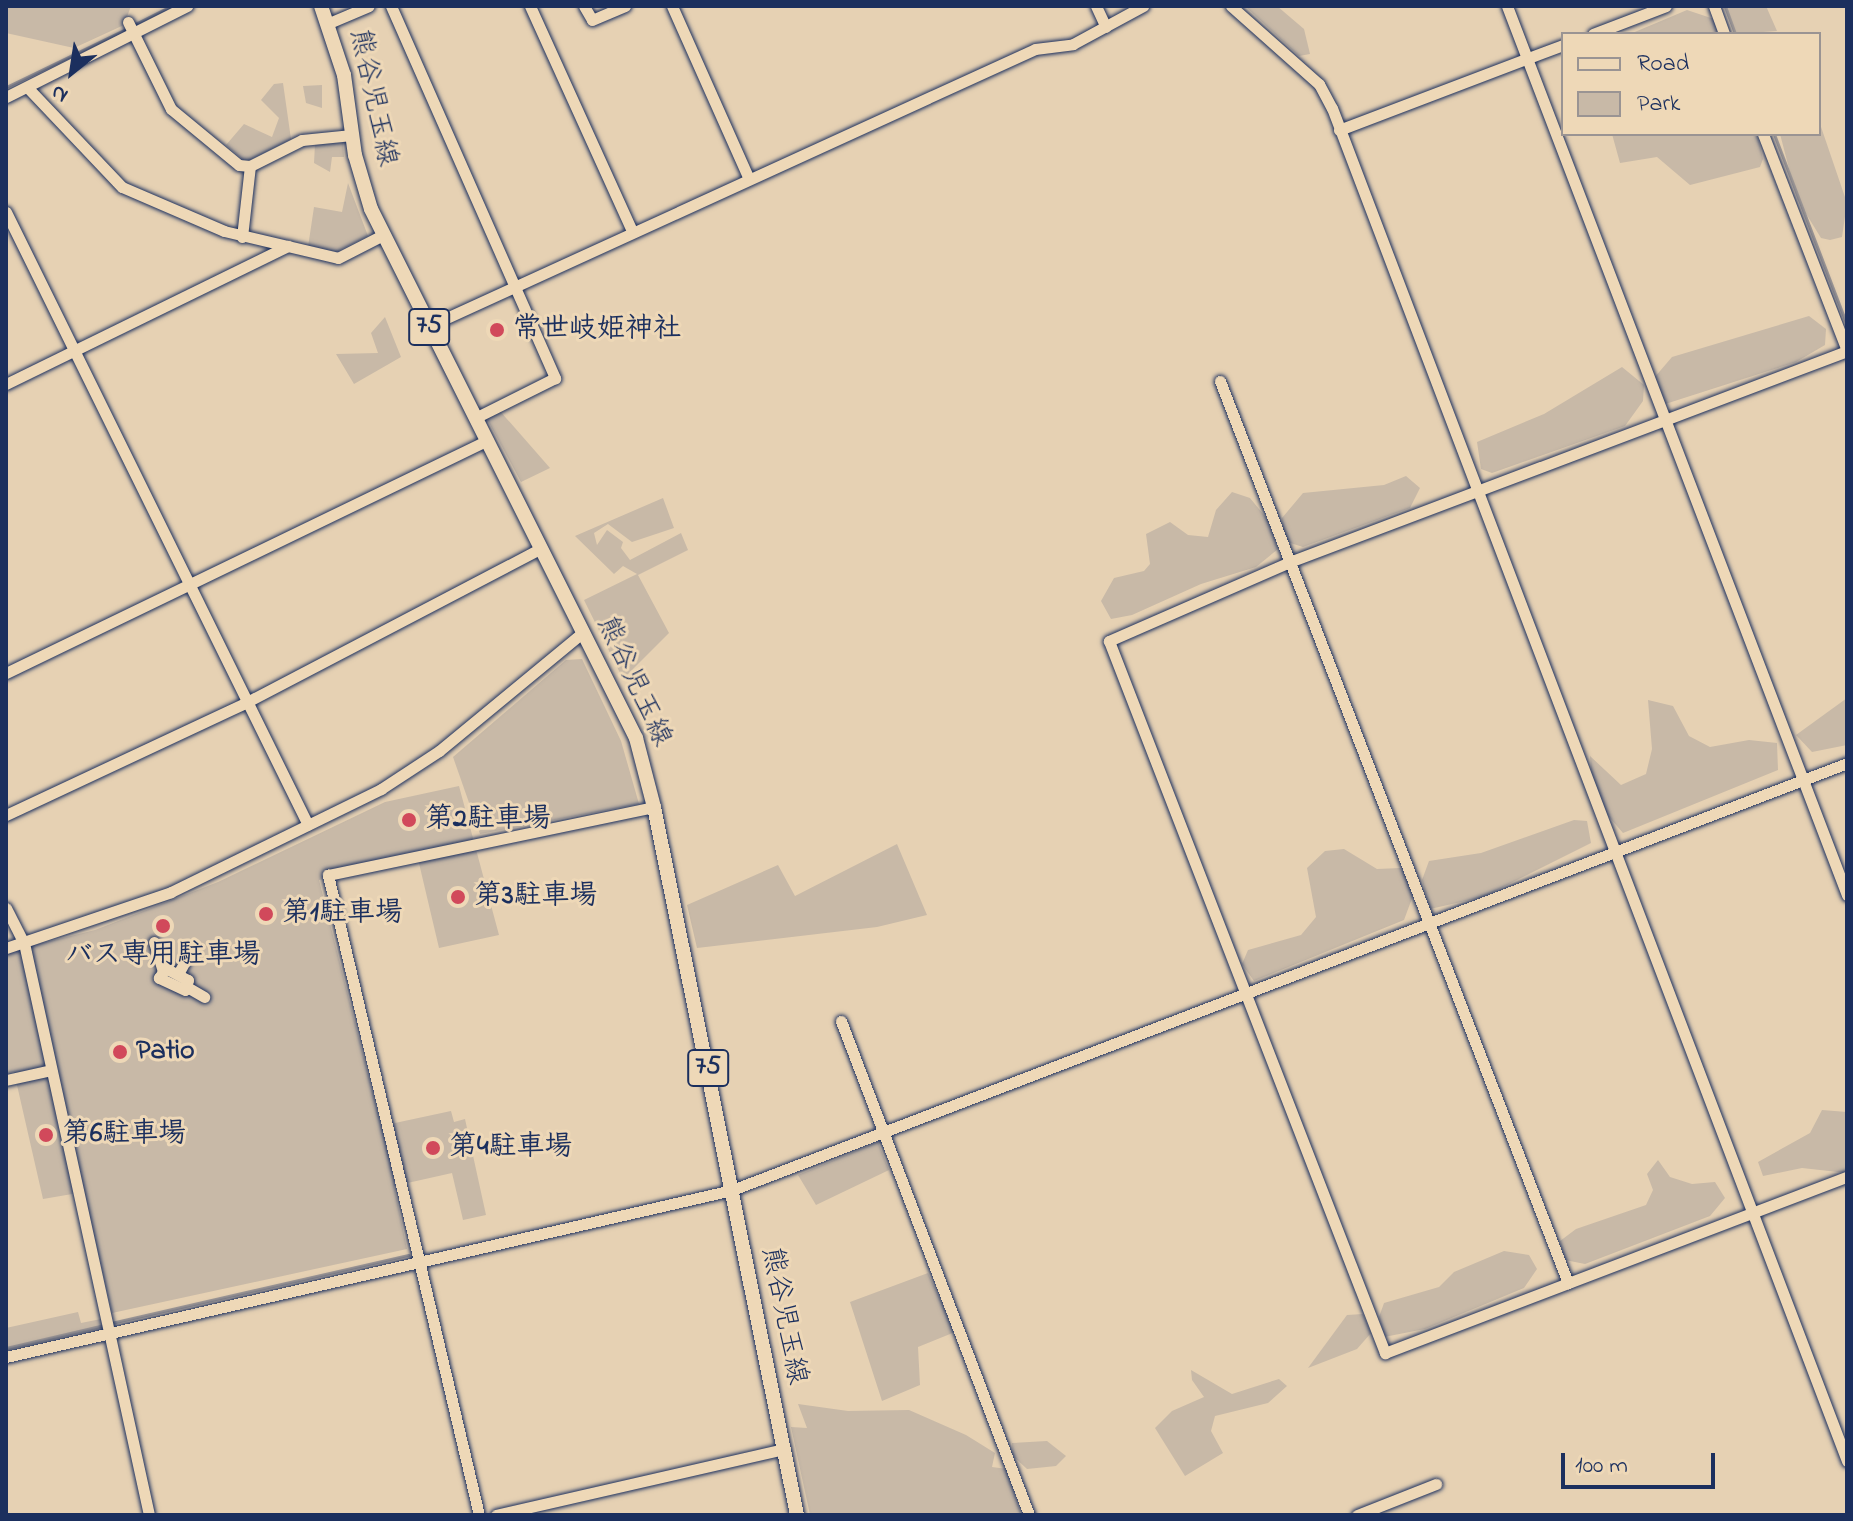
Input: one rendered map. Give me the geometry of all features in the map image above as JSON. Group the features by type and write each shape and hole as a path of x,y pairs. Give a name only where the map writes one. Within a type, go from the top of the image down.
{"main road":[{"name":"熊谷児玉線","path":"321,6 344,75 352,135 366,197 636,738 654,807 797,1515"}],"street":[{"path":"6,97 187,6"},
{"path":"329,23 369,6"},
{"path":"391,6 555,378 477,417"},
{"path":"530,6 632,231"},
{"path":"584,6 592,20 625,6"},
{"path":"672,6 749,179"},
{"path":"1096,6 1106,27"},
{"path":"429,326 514,284 1035,49 1073,44 1143,6"},
{"path":"1231,6 1319,84 1339,130 1847,1461"},
{"path":"1507,6 1847,895"},
{"path":"1598,32 1666,6"},
{"path":"1714,6 1723,32"},
{"path":"128,22 171,109 239,165 250,166 294,142 352,135"},
{"path":"1339,130 1561,46"},
{"path":"27,87 122,187 242,237 338,258 383,235"},
{"path":"1764,136 1847,351 1292,561 1109,641 1385,1353 1847,1177"},
{"path":"242,237 250,166"},
{"path":"6,212 308,825"},
{"path":"6,384 288,246"},
{"path":"1220,381 1568,1283"},
{"path":"6,673 488,440"},
{"path":"6,815 247,702 541,548"},
{"path":"6,948 171,892 381,789 439,751 582,633"},
{"path":"6,1357 417,1265 732,1190 1847,763"},
{"path":"479,1515 417,1265 328,875 654,807"},
{"path":"6,908 24,943 149,1515"},
{"path":"154,942 163,972"},
{"path":"168,968 181,969 188,980 187,987 182,991 159,978 163,972 168,968"},
{"path":"187,987 204,997"},
{"path":"841,1021 1029,1515"},
{"path":"6,1080 51,1070"},
{"path":"496,1515 784,1449"},
{"path":"1357,1515 1436,1484"}],"green space":[{"path":"6,6 131,6 124,25 74,48 6,33"},
{"path":"1245,6 1277,6 1304,29 1310,54 1299,56"},
{"path":"1723,6 1766,6 1777,31 1763,32 1734,32"},
{"path":"1687,10 1714,19 1717,32 1635,32"},
{"path":"283,83 291,139 246,162 226,145 244,124 272,137 279,118 261,100 274,84"},
{"path":"322,85 322,108 306,103 303,86"},
{"path":"1821,127 1847,203 1842,237 1830,240 1821,238 1797,199 1781,136 1821,136"},
{"path":"1613,136 1757,136 1763,159 1760,167 1690,185 1657,157 1620,163"},
{"path":"343,143 344,157 332,157 330,172 314,163 315,144"},
{"path":"348,183 368,236 336,252 308,247 314,207 342,212"},
{"path":"1809,316 1826,329 1825,345 1796,362 1659,406 1654,378 1672,357"},
{"path":"385,317 401,357 354,384 336,354 378,353 371,333"},
{"path":"1622,367 1644,385 1643,401 1625,426 1492,473 1481,469 1477,442 1544,414"},
{"path":"500,411 550,468 521,482 486,417"},
{"path":"1406,476 1420,488 1410,508 1303,547 1284,541 1282,518 1303,493 1384,485"},
{"path":"1232,492 1250,498 1268,520 1278,549 1256,567 1201,584 1132,615 1111,619 1101,601 1114,578 1144,571 1150,564 1146,534 1170,522 1188,535 1208,537 1216,510"},
{"path":"663,498 674,528 632,542 608,524 594,533 597,545 607,530 623,542 621,548 630,560 681,533 688,550 638,575 669,633 623,679 584,600 637,574 623,566 614,574 575,536"},
{"path":"582,659 621,741 639,804 480,834 453,757 566,660"},
{"path":"1847,698 1847,745 1812,752 1796,735"},
{"path":"1648,700 1673,706 1689,736 1710,747 1749,740 1777,743 1778,770 1623,833 1604,811 1592,781 1590,756 1621,785 1646,774 1652,749"},
{"path":"459,786 499,935 439,948 418,859 319,880 381,1126 451,1111 454,1122 465,1119 486,1215 463,1220 452,1173 394,1186 407,1249 112,1313 84,1192 43,1199 14,1072 6,1073 6,952 95,930 218,882 385,802"},
{"path":"1574,820 1587,821 1591,843 1483,897 1430,909 1422,880 1429,861 1481,853"},
{"path":"897,844 927,915 877,927 697,948 687,905 778,865 795,896"},
{"path":"1344,849 1377,869 1400,868 1411,880 1414,893 1404,920 1254,981 1242,964 1248,950 1301,935 1316,917 1307,868 1325,851"},
{"path":"1822,1110 1847,1112 1847,1173 1802,1168 1763,1176 1758,1162 1810,1133"},
{"path":"878,1142 889,1170 816,1205 798,1175"},
{"path":"1658,1160 1670,1177 1692,1184 1715,1182 1725,1198 1710,1216 1585,1264 1565,1260 1560,1241 1576,1229 1646,1205 1653,1190 1647,1174"},
{"path":"1504,1251 1529,1255 1537,1269 1524,1288 1425,1329 1384,1337 1379,1317 1384,1303 1439,1287 1454,1272"},
{"path":"928,1273 955,1332 918,1347 920,1385 882,1401 850,1302"},
{"path":"78,1312 81,1323 101,1319 103,1335 6,1357 6,1328"},
{"path":"1363,1314 1371,1333 1357,1349 1308,1368 1347,1315"},
{"path":"1191,1370 1232,1394 1279,1379 1287,1386 1268,1403 1215,1416 1211,1431 1223,1453 1185,1476 1155,1428 1172,1411 1204,1397 1192,1380"},
{"path":"798,1404 848,1411 909,1410 966,1435 995,1453 992,1467 1007,1469 1021,1515 810,1515 791,1427 807,1428"},
{"path":"1047,1441 1066,1456 1056,1466 1027,1469 1013,1456 1012,1443"}],"waterway":[{"path":"135,24 171,6"},
{"path":"1725,6 1734,32"},
{"path":"6,87 128,28"},
{"path":"1775,136 1847,325"},
{"path":"111,1323 408,1255"},
{"path":"6,1348 104,1325"}],"place":[{"name":"常世岐姫神社","path":"497,330"},
{"name":"第2駐車場","path":"409,820"},
{"name":"第3駐車場","path":"458,897"},
{"name":"第1駐車場","path":"266,914"},
{"name":"バス専用駐車場","path":"163,926"},
{"name":"Patio","path":"120,1052"},
{"name":"第6駐車場","path":"46,1135"},
{"name":"第4駐車場","path":"433,1148"}]}
